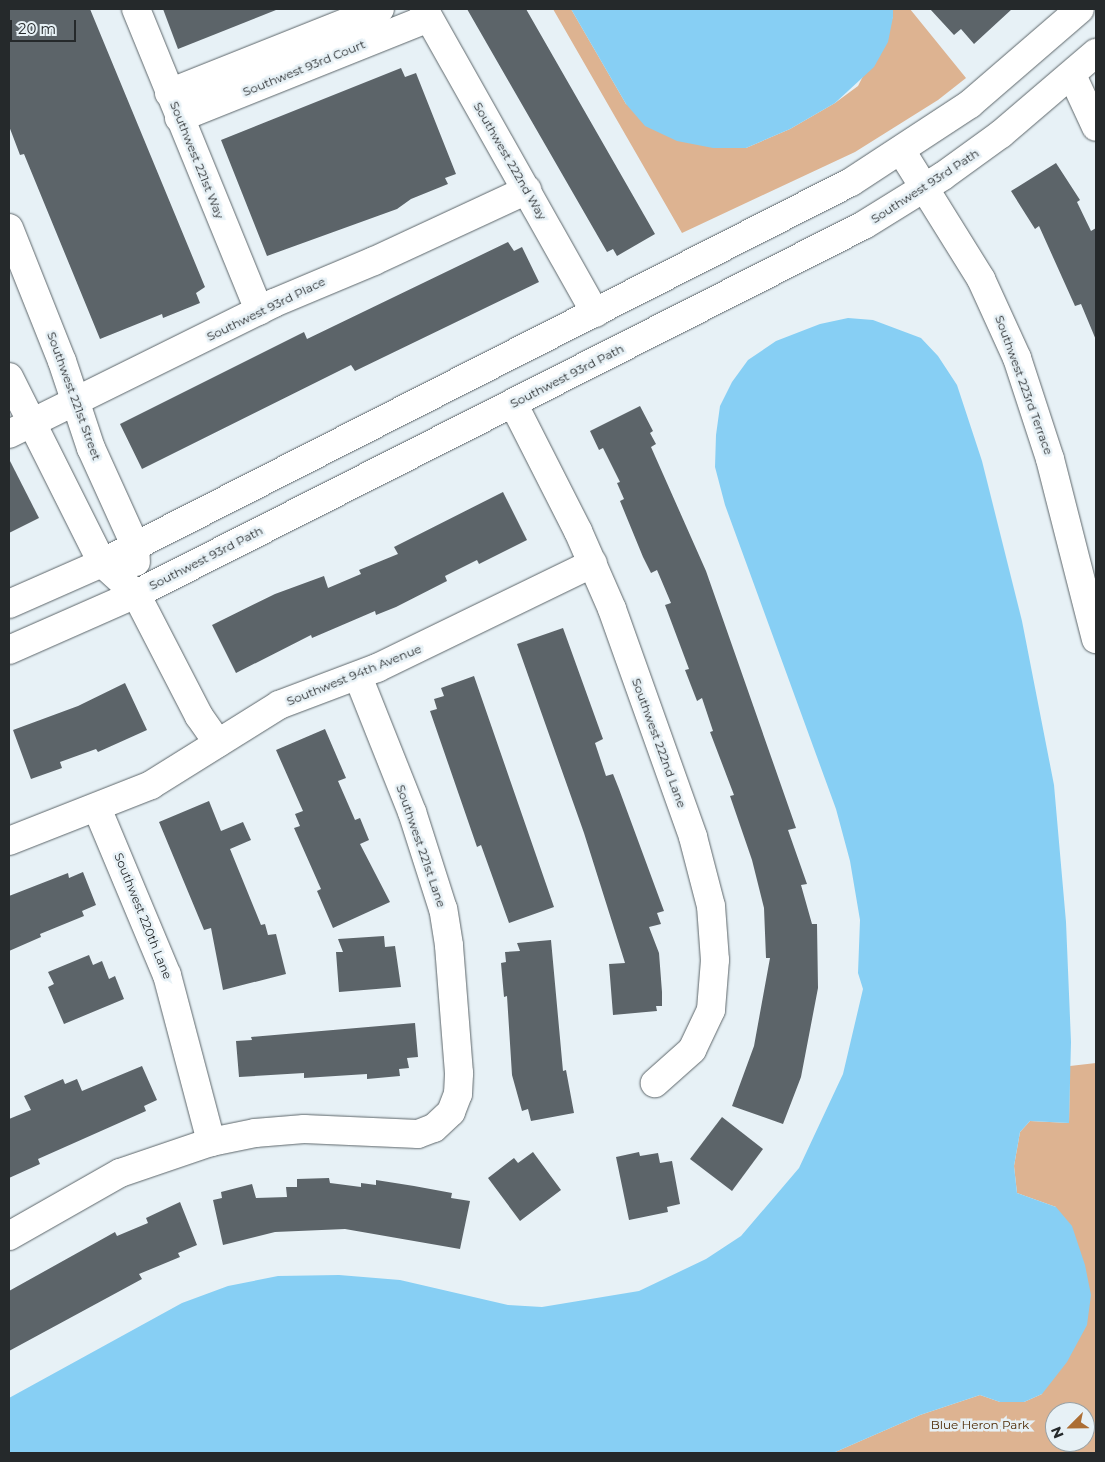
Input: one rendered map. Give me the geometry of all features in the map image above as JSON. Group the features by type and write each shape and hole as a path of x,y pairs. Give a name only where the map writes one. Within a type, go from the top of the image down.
{"street":[{"name":"Southwest 221st Way","path":"136,9 259,311"},
{"path":"174,105 380,9"},
{"path":"9,604 102,562 816,201 902,152 986,92 1080,9"},
{"name":"Southwest 93rd Court","path":"174,105 426,13"},
{"name":"Southwest 222nd Way","path":"426,13 596,313"},
{"name":"Southwest 93rd Path","path":"9,650 136,594 828,244 926,187 1001,134 1072,75 1096,52"},
{"path":"1072,75 1096,127"},
{"name":"Southwest 223rd Terrace","path":"902,152 926,187 991,296 1017,358 1053,468 1096,639"},
{"name":"Southwest 93rd Place","path":"20,429 259,311 527,190"},
{"name":"Southwest 221st Street","path":"9,228 62,361 74,403 136,545 136,594"},
{"name":"Southwest 221st Street","path":"9,377 20,429 102,562 136,594 199,716 218,743"},
{"name":"Southwest 222nd Lane","path":"513,403 593,563 693,837 704,874 715,934 714,985 704,1031 692,1050 655,1083"},
{"name":"Southwest 94th Avenue","path":"9,841 97,808 166,777 279,705 358,676 593,563"},
{"name":"Southwest 221st Lane","path":"211,1142 297,1129 418,1134 434,1128 451,1112 458,1094 459,1074 443,909 412,812 358,676"},
{"name":"Southwest 220th Lane","path":"97,808 167,974 211,1142"},
{"path":"9,1236 120,1173 211,1142"}],"green space":[{"path":"553,9 571,9 626,104 746,148 790,129 835,103 858,86 893,17 893,9 910,9 966,78 938,100 855,152 682,233"},
{"name":"Blue Heron Park","path":"1096,1063 1096,1453 833,1453 920,1415 980,1395 1000,1402 1024,1402 1042,1394 1056,1207 1017,1193 1014,1166 1020,1132 1030,1121 1069,1123 1070,1066"}],"water":[{"path":"571,9 893,9 893,17 888,42 874,67 835,103 790,129 746,148 713,148 677,141 645,126 626,104"},
{"path":"848,318 873,320 921,338 938,356 957,385 982,461 1022,621 1054,785 1066,922 1071,1042 1069,1123 1030,1121 1020,1132 1014,1166 1017,1193 1056,1207 1072,1226 1085,1265 1091,1295 1087,1325 1067,1362 1042,1394 1024,1402 1000,1402 980,1395 920,1415 833,1453 9,1453 9,1398 182,1303 228,1286 278,1276 339,1275 400,1280 508,1305 542,1307 639,1291 706,1259 741,1236 799,1168 843,1074 863,989 858,973 860,920 850,861 836,809 725,505 715,467 716,435 720,406 732,382 748,360 776,341 820,324"}],"building":[{"path":"9,9 90,9 205,287 196,293 200,303 163,318 162,314 100,339 24,154 20,155 9,126"},
{"path":"163,9 276,9 276,10 178,49"},
{"path":"467,9 526,9 655,234 617,256 613,249 607,252"},
{"path":"930,9 1012,9 974,44 961,29 954,35"},
{"path":"401,68 405,77 416,73 456,174 445,178 448,184 411,199 397,209 267,256 221,140"},
{"path":"1056,163 1080,200 1077,202 1091,231 1096,228 1096,340 1081,304 1075,306 1039,226 1035,229 1011,191"},
{"path":"508,242 514,251 522,247 539,282 355,371 351,365 142,469 120,424 304,332 307,339"},
{"path":"640,406 653,431 650,433 656,444 651,447 706,571 796,828 788,830 807,884 801,885 812,924 817,924 818,988 801,1077 783,1124 732,1106 754,1046 770,958 766,958 764,908 752,860 730,796 734,795 710,732 713,731 702,698 697,701 685,670 689,669 665,605 671,603 657,570 651,573 643,557 620,501 624,499 617,483 620,482 603,448 599,450 590,431"},
{"path":"9,459 39,518 9,533"},
{"path":"503,492 527,540 479,564 477,560 445,576 447,581 396,607 376,615 375,611 312,638 311,635 236,673 212,625 275,594 324,576 328,588 361,574 359,570 398,554 394,547"},
{"path":"563,628 603,739 595,743 606,776 613,774 664,911 657,913 661,924 649,927 659,953 662,1006 656,1006 657,1011 613,1015 609,964 625,963 584,833 517,644"},
{"path":"474,676 554,907 509,923 481,845 477,847 430,711 437,709 434,699 444,696 441,688"},
{"path":"125,683 147,730 98,752 96,749 60,762 62,768 31,779 13,730 78,706"},
{"path":"325,729 346,778 338,781 355,820 360,818 369,840 360,844 390,902 333,928 317,891 321,889 294,828 300,826 295,814 303,811 276,750"},
{"path":"209,801 221,831 243,822 251,840 230,849 261,925 265,924 268,935 276,934 286,974 223,990 211,928 204,930 159,822"},
{"path":"83,872 96,905 82,911 84,916 40,934 41,937 9,951 9,896 68,873 69,878"},
{"path":"384,936 385,947 395,946 401,987 339,992 336,952 343,952 338,939"},
{"path":"551,940 563,1071 566,1070 574,1113 531,1121 528,1109 522,1111 512,1075 507,996 504,997 501,963 506,962 505,952 520,951 517,943"},
{"path":"89,955 93,965 102,961 109,979 115,976 124,999 64,1024 48,987 54,984 48,972"},
{"path":"415,1023 418,1057 407,1058 409,1068 399,1069 400,1076 367,1079 367,1074 304,1078 304,1073 239,1077 236,1041 252,1040 251,1037"},
{"path":"142,1066 157,1100 144,1106 146,1111 38,1159 40,1164 9,1178 9,1119 31,1110 24,1096 63,1079 65,1084 77,1079 82,1091"},
{"path":"722,1117 763,1149 732,1191 690,1159"},
{"path":"533,1152 561,1190 520,1221 488,1178 514,1158 518,1163"},
{"path":"639,1152 640,1156 658,1153 660,1163 672,1161 680,1204 667,1207 668,1212 629,1220 616,1157"},
{"path":"329,1178 330,1183 361,1187 361,1183 376,1185 376,1180 414,1186 452,1193 451,1198 470,1201 460,1249 345,1229 275,1232 223,1245 213,1200 222,1198 221,1192 252,1184 256,1198 287,1197 286,1187 297,1187 297,1179"},
{"path":"180,1202 197,1245 178,1253 180,1257 139,1274 142,1279 9,1351 9,1291 115,1232 117,1236 148,1223 146,1218"}]}
